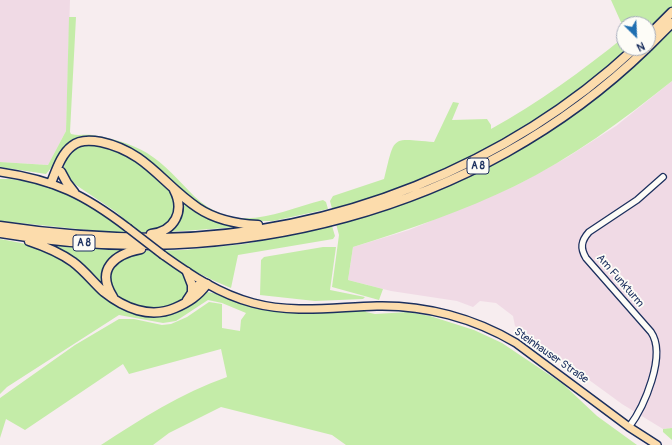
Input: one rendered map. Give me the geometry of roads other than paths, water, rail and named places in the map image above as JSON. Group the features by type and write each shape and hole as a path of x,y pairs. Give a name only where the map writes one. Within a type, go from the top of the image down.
{"highway":[{"path":"656,28 672,12"},
{"name":"A 8","path":"656,40 672,23"},
{"name":"A 8","path":"0,226 124,237 199,236 277,226 364,204 403,191 463,165 510,140 571,101 625,56"},
{"name":"A 8","path":"0,233 97,244 158,246 209,243 283,233 356,215 419,193 488,161 543,129 600,88 638,56"},
{"path":"51,183 64,156 72,146 81,142 90,141 105,143 120,148 140,158 191,203 212,216 235,223 277,226"},
{"path":"51,183 58,180 64,156"},
{"path":"61,172 74,192"},
{"path":"124,237 160,232 173,224 178,214 179,206 176,194 170,184"},
{"path":"11,235 44,246 65,257 114,298 128,307 151,312 166,311 180,306 196,297 207,284"},
{"path":"114,298 108,288 106,278 108,268 112,262 125,252 158,246"},
{"path":"187,272 192,285 192,294"},
{"path":"180,306 192,294 197,286 207,284"}],"main road":[{"name":"Steinhauser Straße","path":"0,172 51,183 74,192 101,208 187,272 233,297 253,303 303,310 374,306 406,307 436,312 463,319 501,335 520,346 657,445"},
{"path":"0,176 14,175"}],"street":[{"name":"Am Funkturm","path":"629,426 648,394 656,343 651,332 586,258 582,247 588,232 637,200 663,177"}]}
